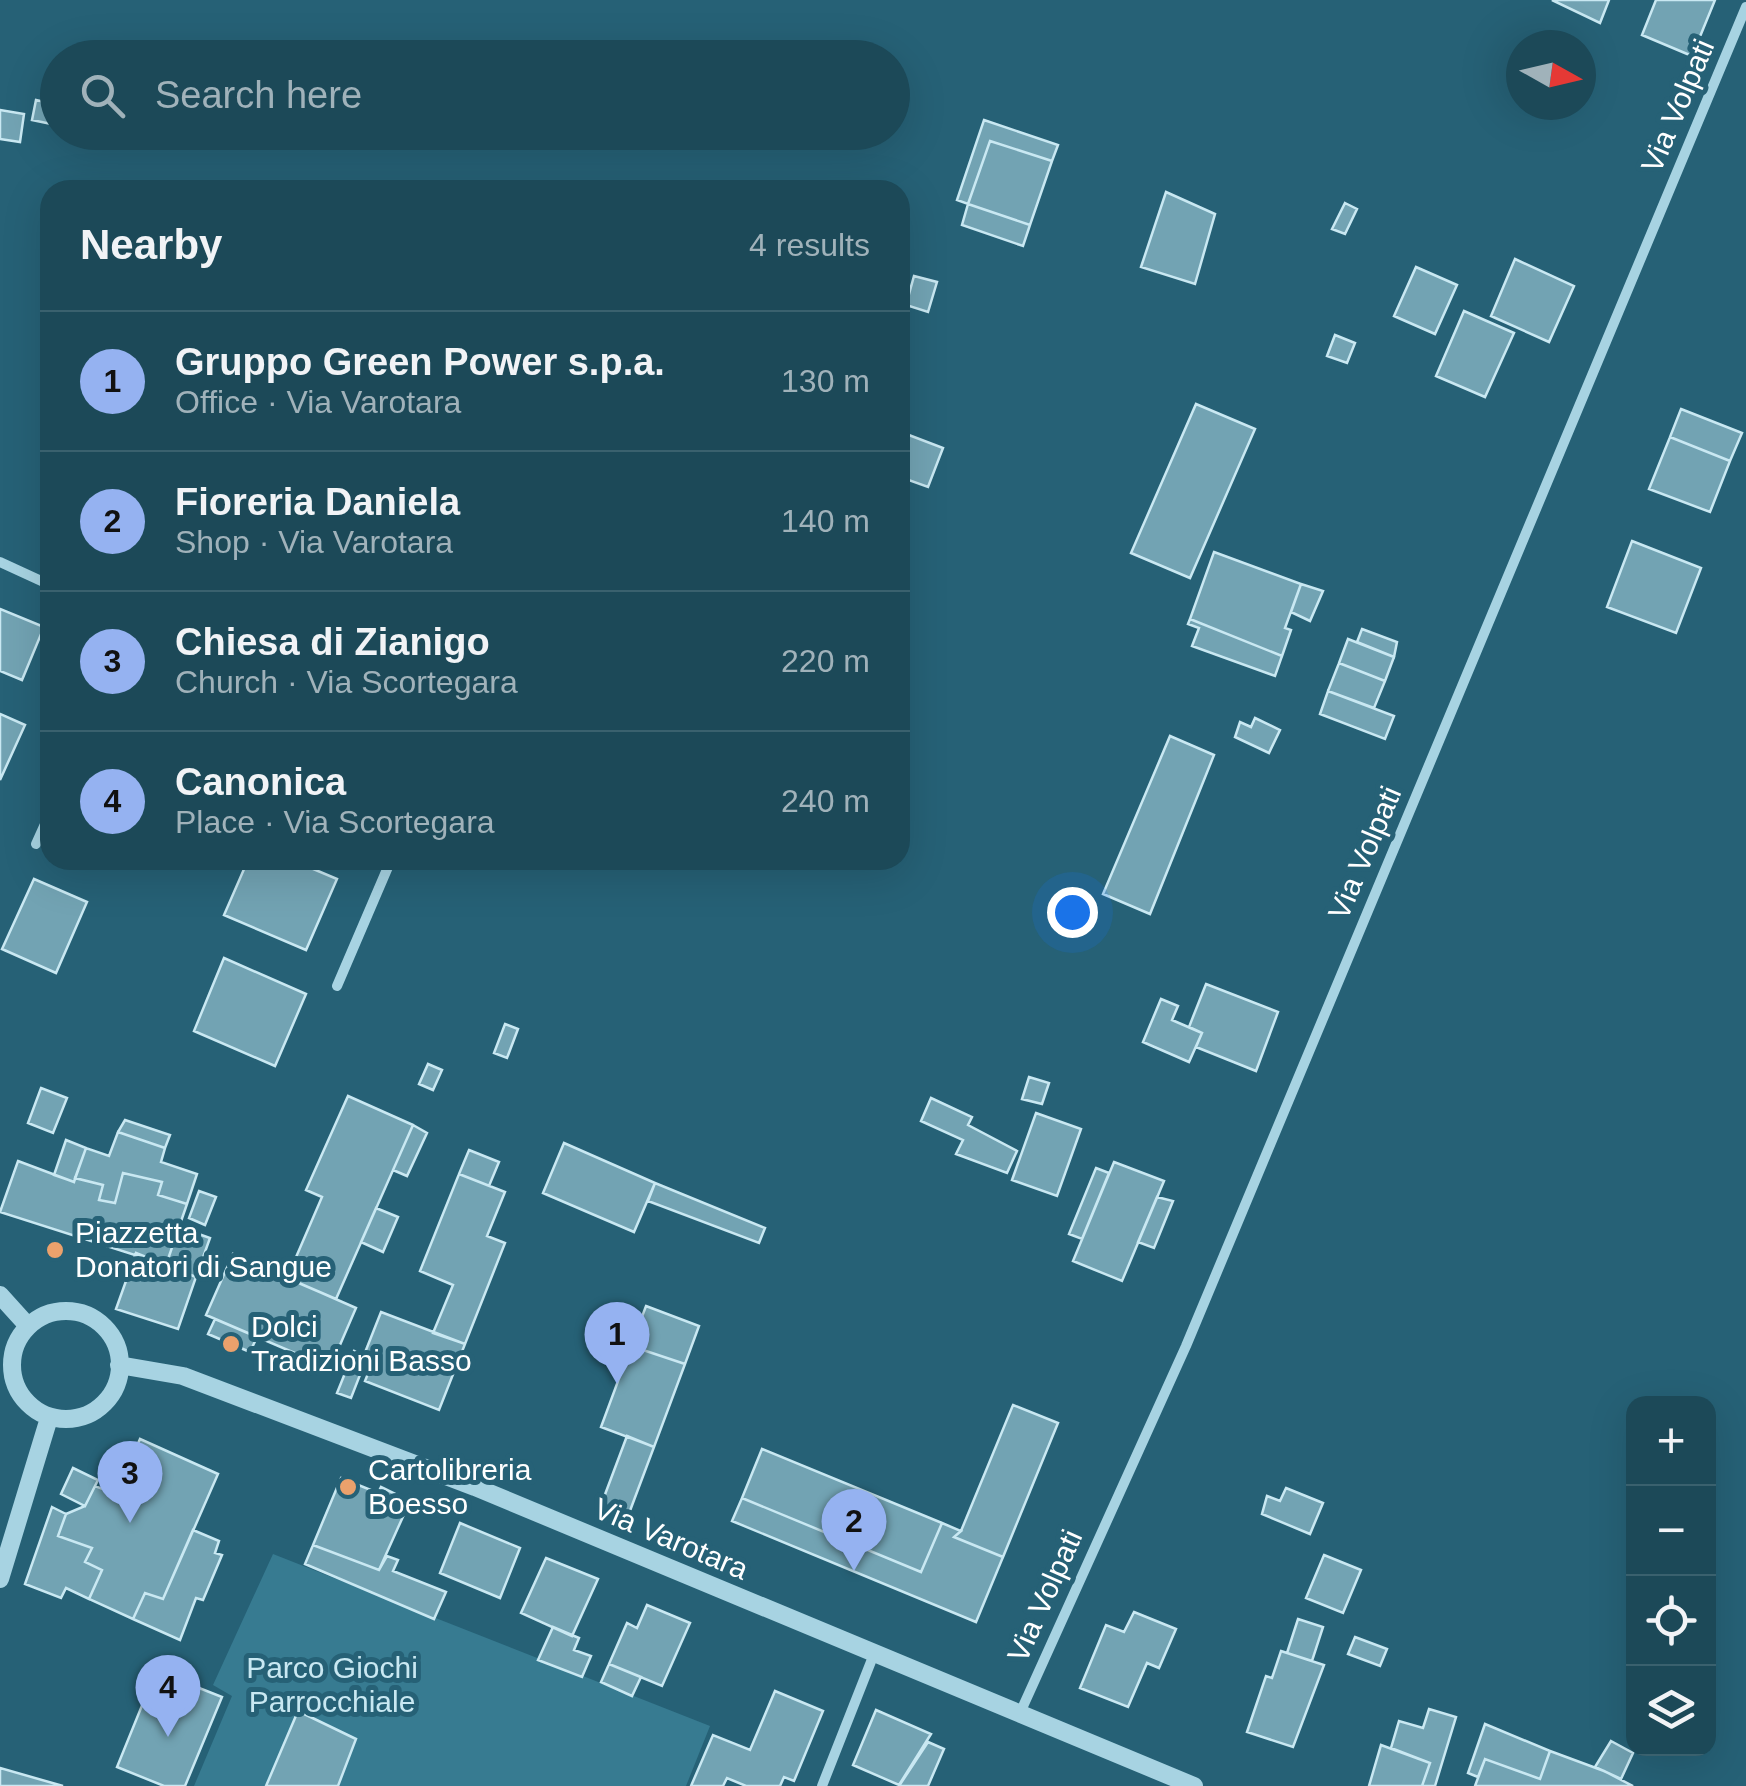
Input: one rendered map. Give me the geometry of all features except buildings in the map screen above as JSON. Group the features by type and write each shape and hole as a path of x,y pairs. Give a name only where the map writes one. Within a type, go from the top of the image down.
{"street":[{"name":"Via Volpati","path":"1020,1713 1186,1346 1746,7"},
{"path":"0,562 40,580"},
{"path":"36,844 40,835"},
{"path":"338,986 386,870"},
{"path":"0,1295 28,1326"},
{"path":"56,1312 87,1315 110,1335 119,1365 117,1382 96,1410 81,1417 49,1418 19,1393 12,1358 28,1326 56,1312"},
{"name":"Via Varotara","path":"119,1365 182,1376 475,1487 1194,1786"},
{"path":"0,1579 49,1418"},
{"path":"822,1786 874,1654"}],"green space":[{"name":"Parco Giochi Parrocchiale","path":"273,1554 710,1726 686,1786 194,1786 232,1696 213,1685"}],"place":[{"name":"Piazzetta Donatori di Sangue","path":"55,1250"},
{"name":"Dolci Tradizioni Basso","path":"231,1344"},
{"name":"Gruppo Green Power s.p.a.","path":"617,1384"},
{"name":"Cartolibreria Boesso","path":"348,1487"},
{"name":"Chiesa di Zianigo","path":"130,1523"},
{"name":"Fioreria Daniela","path":"854,1571"},
{"name":"Canonica","path":"168,1737"}]}
